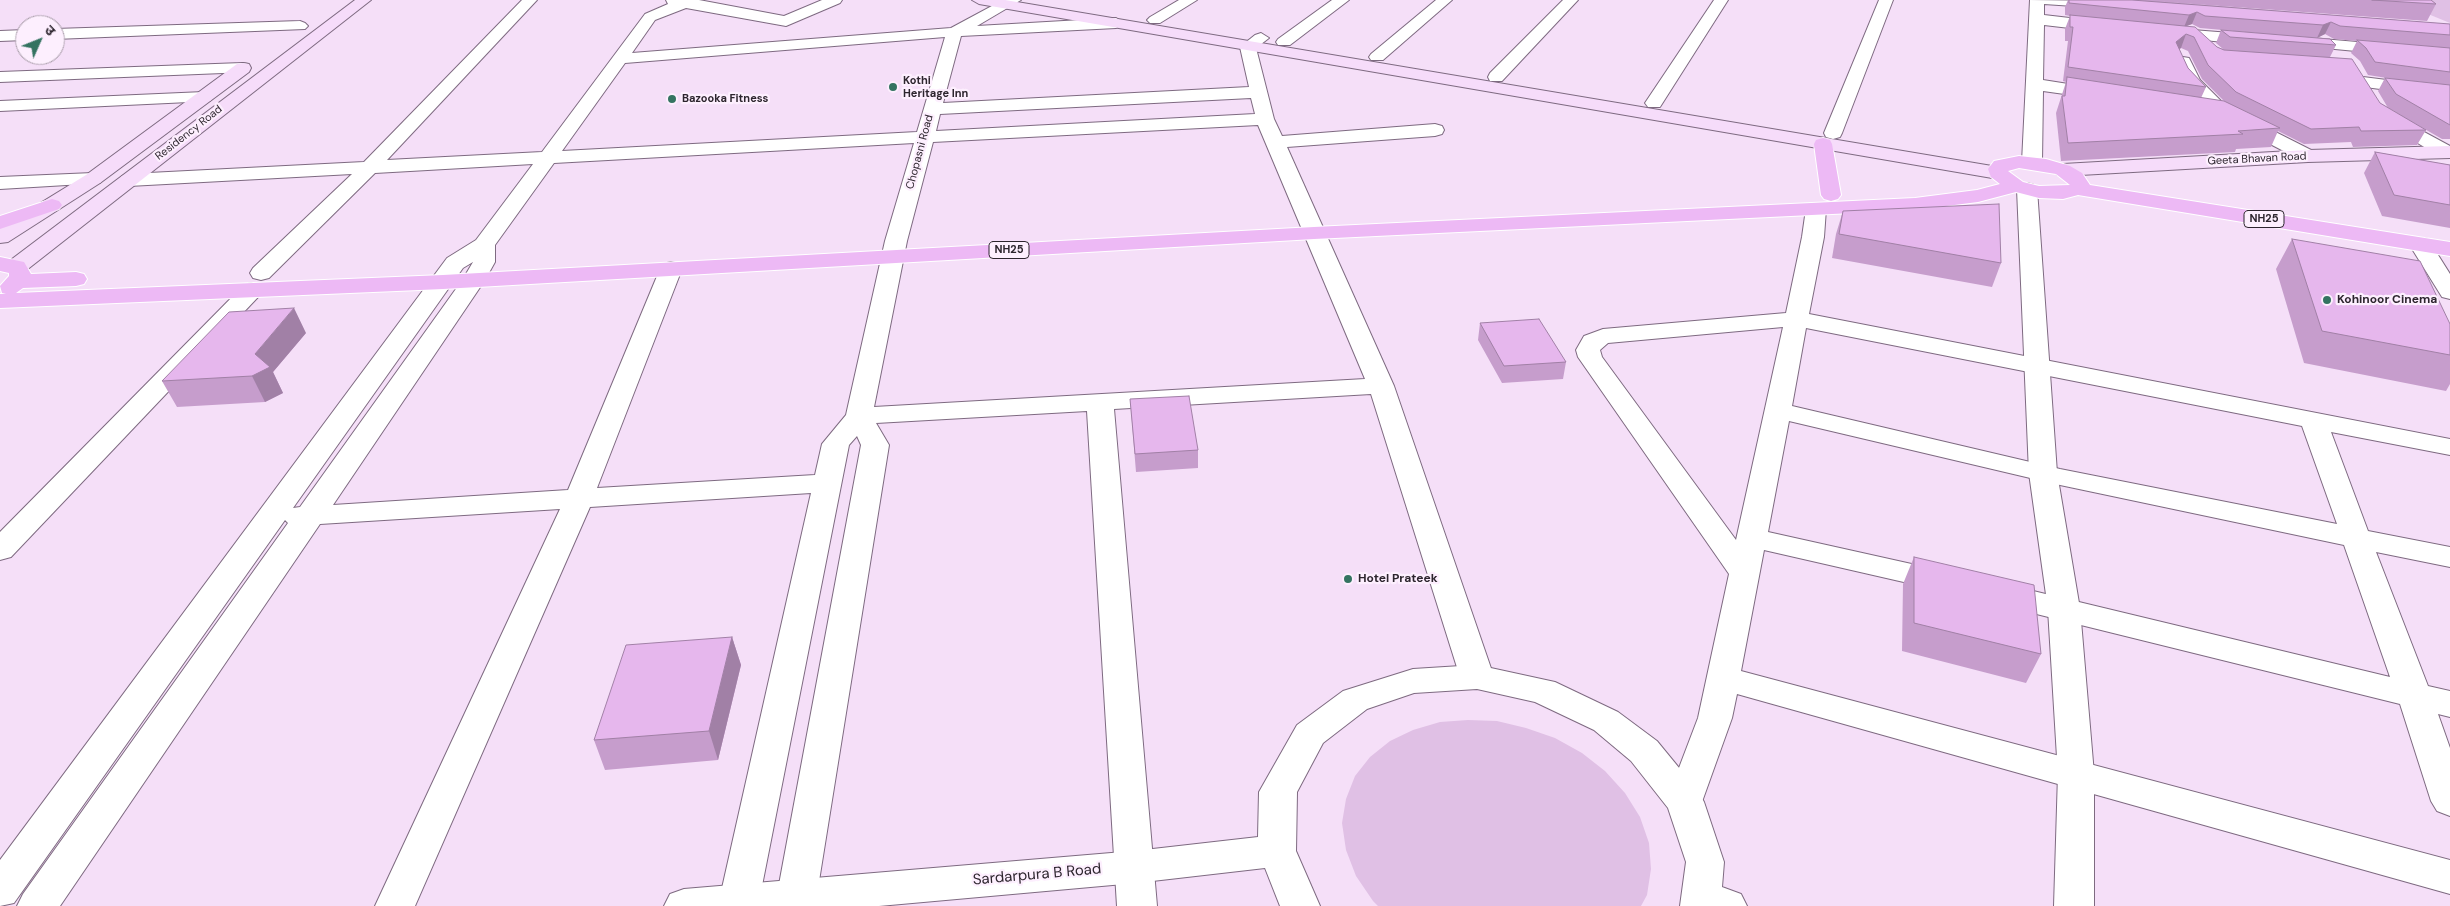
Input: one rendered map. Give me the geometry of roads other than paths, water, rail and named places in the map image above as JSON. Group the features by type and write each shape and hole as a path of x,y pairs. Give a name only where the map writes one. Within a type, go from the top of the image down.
{"main road":[{"name":"Residency Road","path":"11,270 364,0"},
{"path":"979,0 1009,2 1116,23 1255,42 1828,139"},
{"path":"1036,0 1155,20 1255,42 1284,42 1654,103 2014,175"},
{"name":"Residency Road","path":"0,237 93,179 307,21"},
{"path":"1824,202 1828,139"},
{"name":"Geeta Bhavan Road","path":"2075,180 2308,156 2449,157"},
{"name":"Geeta Bhavan Road","path":"2075,180 2402,170 2449,157"},
{"name":"NH25","path":"2014,175 2063,193 2075,180"},
{"name":"NH25","path":"0,301 468,266 894,249 1824,202 1952,200 1978,196 2014,175 2075,180 2450,239"},
{"name":"NH25","path":"2075,180 2450,249"},
{"path":"0,223 52,205"},
{"name":"NH25","path":"468,266 671,268 894,249"},
{"path":"0,295 11,270"},
{"name":"NH25","path":"11,270 257,281"}],"street":[{"path":"0,550 257,281 370,167 530,0"},
{"path":"664,0 688,2 786,21 835,0"},
{"path":"1155,20 1190,0"},
{"path":"1284,42 1342,0"},
{"path":"1377,57 1445,0"},
{"path":"1496,77 1571,0"},
{"path":"1654,103 1722,0"},
{"path":"1828,139 1886,0"},
{"path":"2037,0 2034,84 2014,175 2036,366 2042,473 2064,609 2076,774 2074,906"},
{"path":"2046,0 2121,6"},
{"path":"0,891 273,516 468,266 650,17 688,2"},
{"path":"954,32 1009,2"},
{"path":"2176,16 2213,51"},
{"path":"2036,19 2124,29"},
{"path":"65,33 307,21"},
{"path":"619,60 954,32 1116,23"},
{"path":"2302,24 2352,66 2380,113 2449,157"},
{"name":"Chopasni Road","path":"859,416 894,249 954,32"},
{"path":"2151,32 2328,44 2450,55"},
{"path":"0,36 15,35"},
{"path":"1255,42 1257,92 1265,119 1381,386 1478,677"},
{"path":"2180,56 2193,82 2222,112 2308,156"},
{"path":"0,77 257,58"},
{"path":"0,98 38,75"},
{"path":"2363,82 2450,94"},
{"path":"2034,84 2114,96"},
{"path":"932,109 1257,92"},
{"path":"0,106 204,97"},
{"path":"2192,108 2222,112"},
{"path":"128,180 547,156 1265,119"},
{"path":"1275,142 1435,130"},
{"path":"0,183 93,179"},
{"path":"1685,802 1715,718 1813,237 1824,202"},
{"path":"2420,244 2450,292"},
{"path":"37,906 310,515 468,266"},
{"path":"395,906 579,498 671,268"},
{"path":"1745,574 1590,357 1588,350 1594,342 1603,336 1797,319 2450,447"},
{"path":"684,906 739,904 836,444 859,416 1100,404 1381,386"},
{"path":"1100,404 1137,906"},
{"path":"1778,411 2042,473 2450,558"},
{"path":"796,901 875,445 859,416"},
{"path":"2313,420 2414,695 2450,801"},
{"path":"273,516 827,483"},
{"path":"1752,538 2064,609 2450,704"},
{"path":"1300,906 1278,851 1278,792 1310,734 1355,700 1413,681 1478,677 1544,691 1606,721 1644,750 1685,802 1705,862 1710,903"},
{"path":"1723,678 2450,876"},
{"name":"Sardarpura B Road","path":"739,904 796,901 1278,851"}],"place":[{"name":"Kothi Heritage Inn","path":"893,87"},
{"name":"Bazooka Fitness","path":"672,99"},
{"name":"Kohinoor Cinema","path":"2327,300"},
{"name":"Hotel Prateek","path":"1348,579"}]}
